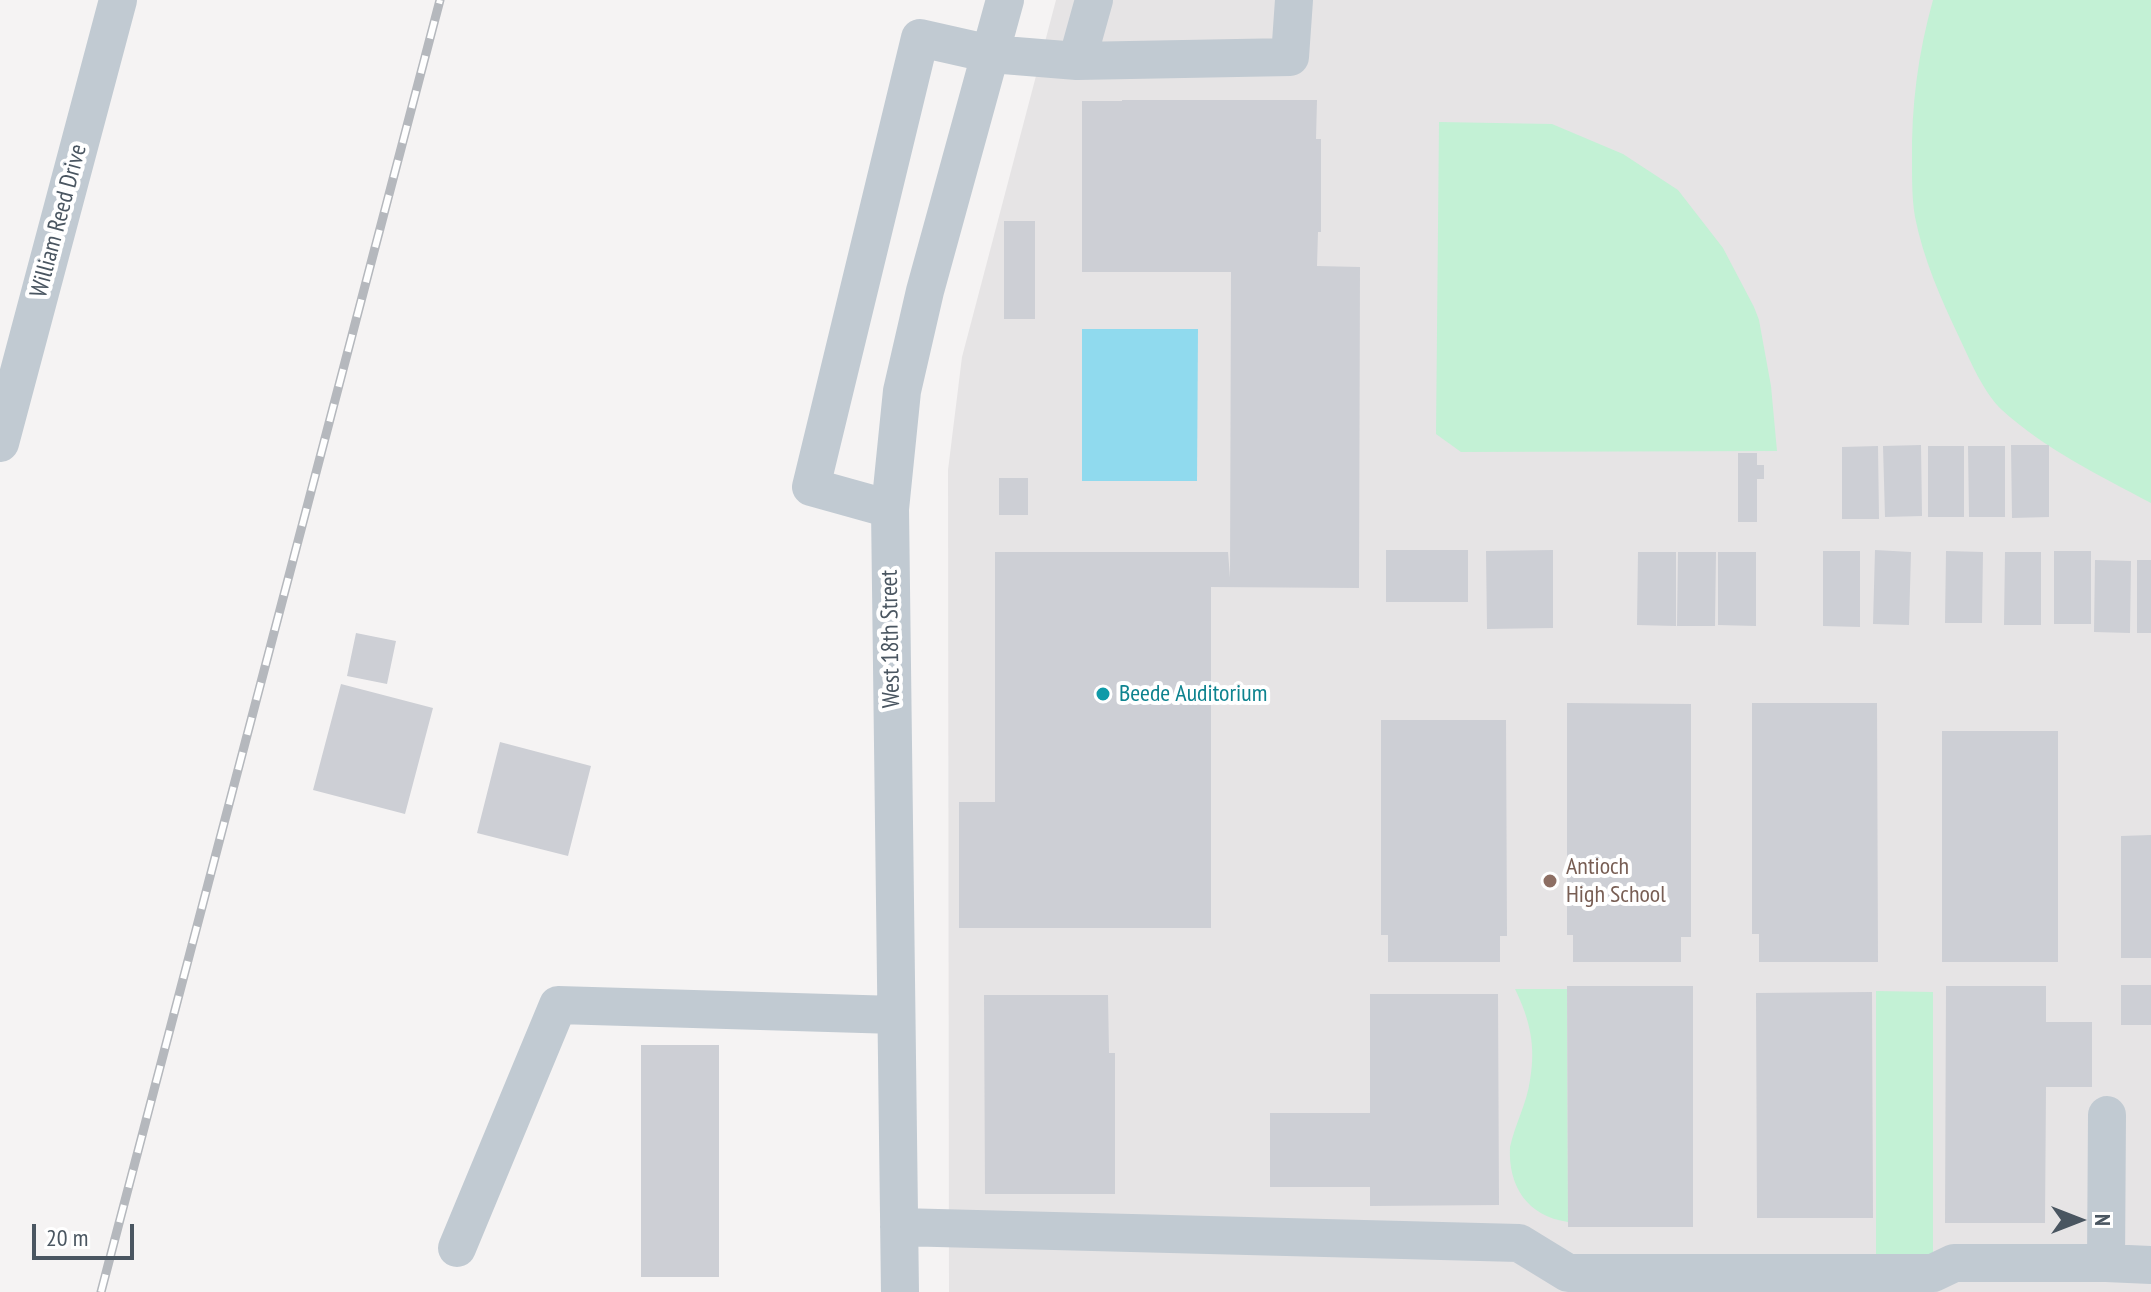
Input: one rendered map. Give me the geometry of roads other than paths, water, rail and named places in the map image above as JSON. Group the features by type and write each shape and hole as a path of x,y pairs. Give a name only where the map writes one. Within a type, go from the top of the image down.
{"street":[{"name":"William Reed Drive","path":"0,443 16,321 118,0"},
{"name":"West 18th Street","path":"900,1292 890,509 902,391 925,291 1005,0"},
{"path":"1077,61 1094,0"},
{"path":"890,509 811,487 920,38 991,54 1077,61 1290,57 1294,0"},
{"path":"457,1248 558,1005 896,1015"},
{"path":"2106,1263 2107,1115"},
{"path":"899,1227 1519,1243 1538,1274 1933,1273 1954,1263 2151,1265"}],"water":[{"path":"1082,329 1198,329 1197,481 1082,481"}],"railway":[{"path":"101,1292 440,0"}],"place":[{"name":"Beede Auditorium","path":"1103,694"},
{"name":"Antioch High School","path":"1550,881"}]}
